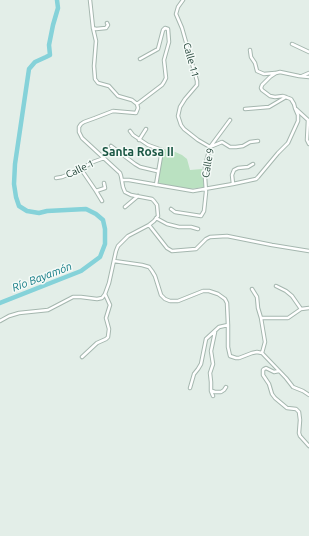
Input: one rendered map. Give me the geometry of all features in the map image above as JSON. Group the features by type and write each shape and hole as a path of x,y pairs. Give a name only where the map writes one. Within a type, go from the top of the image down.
{"street":[{"path":"0,321 18,313 48,310 73,297 97,300 102,298 109,283 118,246 128,236 149,226 158,216 157,205 152,198 131,195 125,192 122,187 120,172 82,138 79,132 79,127 84,122 113,111 136,113 138,108 137,104 132,100 118,96 109,86 98,83 95,79 94,66 96,41 90,0"},
{"name":"Calle 11","path":"182,0 176,14 182,28 197,85 180,107 178,116 184,129 210,147"},
{"path":"93,28 106,28 108,25 107,23"},
{"path":"137,104 162,85 166,78 164,60 169,42 168,29 165,28 163,30 158,48 140,59"},
{"path":"292,44 309,52"},
{"path":"250,50 251,57 255,63 256,71 264,74 280,72 309,77"},
{"path":"122,180 189,190 206,189 233,184 253,180 258,177 288,143 298,121 298,115 294,102 291,99 283,96 270,96 261,88 267,79 276,73"},
{"path":"302,76 309,73"},
{"path":"245,109 270,107 287,97"},
{"path":"295,108 308,120 307,140 309,144"},
{"name":"Calle 9","path":"171,209 174,212 201,216 204,211 206,189 204,177 205,166 210,147 230,120"},
{"path":"140,140 146,129"},
{"path":"130,131 133,135 148,145 162,150 156,185"},
{"path":"210,147 222,142 230,147 243,146 250,142 258,142"},
{"path":"111,146 140,167 158,171"},
{"name":"Calle 1","path":"56,178 62,177 104,158"},
{"path":"233,184 232,175 234,170 248,167 253,164"},
{"path":"81,169 102,201"},
{"path":"96,191 105,188 104,184"},
{"path":"125,207 138,196"},
{"path":"156,218 167,224 198,229"},
{"path":"149,226 167,248 172,251 196,249 210,237 227,236 309,251"},
{"path":"115,254 122,262"},
{"path":"114,261 142,264 148,267 155,276 164,299 170,301 178,301 203,291 218,294 225,299 227,303 228,348 230,356 239,358 252,353 262,353 293,387 309,395"},
{"path":"112,268 122,262"},
{"path":"276,286 292,296 301,309"},
{"path":"252,289 257,297 265,342 262,353"},
{"path":"82,357 108,337 109,330 106,318 110,305 105,294"},
{"path":"261,318 288,318 301,309 309,308"},
{"path":"190,388 194,374 201,364 206,339 219,328 228,325"},
{"path":"213,396 211,390 210,373 213,364 211,351 216,331"},
{"path":"280,371 274,372 266,368 263,370 263,375 275,398 287,408 296,409 299,412 299,433 309,446"},
{"path":"211,390 221,392 226,387"}],"green space":[{"path":"163,149 182,155 187,159 190,170 202,169 204,187 190,189 157,183"}],"waterway":[{"name":"Río Bayamón","path":"0,303 81,271 100,257 105,244 105,229 103,220 96,214 86,209 47,211 39,213 27,211 19,206 16,197 14,184 15,164 29,69 35,62 50,55 49,45 58,8 57,0"}],"district":[{"name":"Santa Rosa II","path":"138,152"}]}
